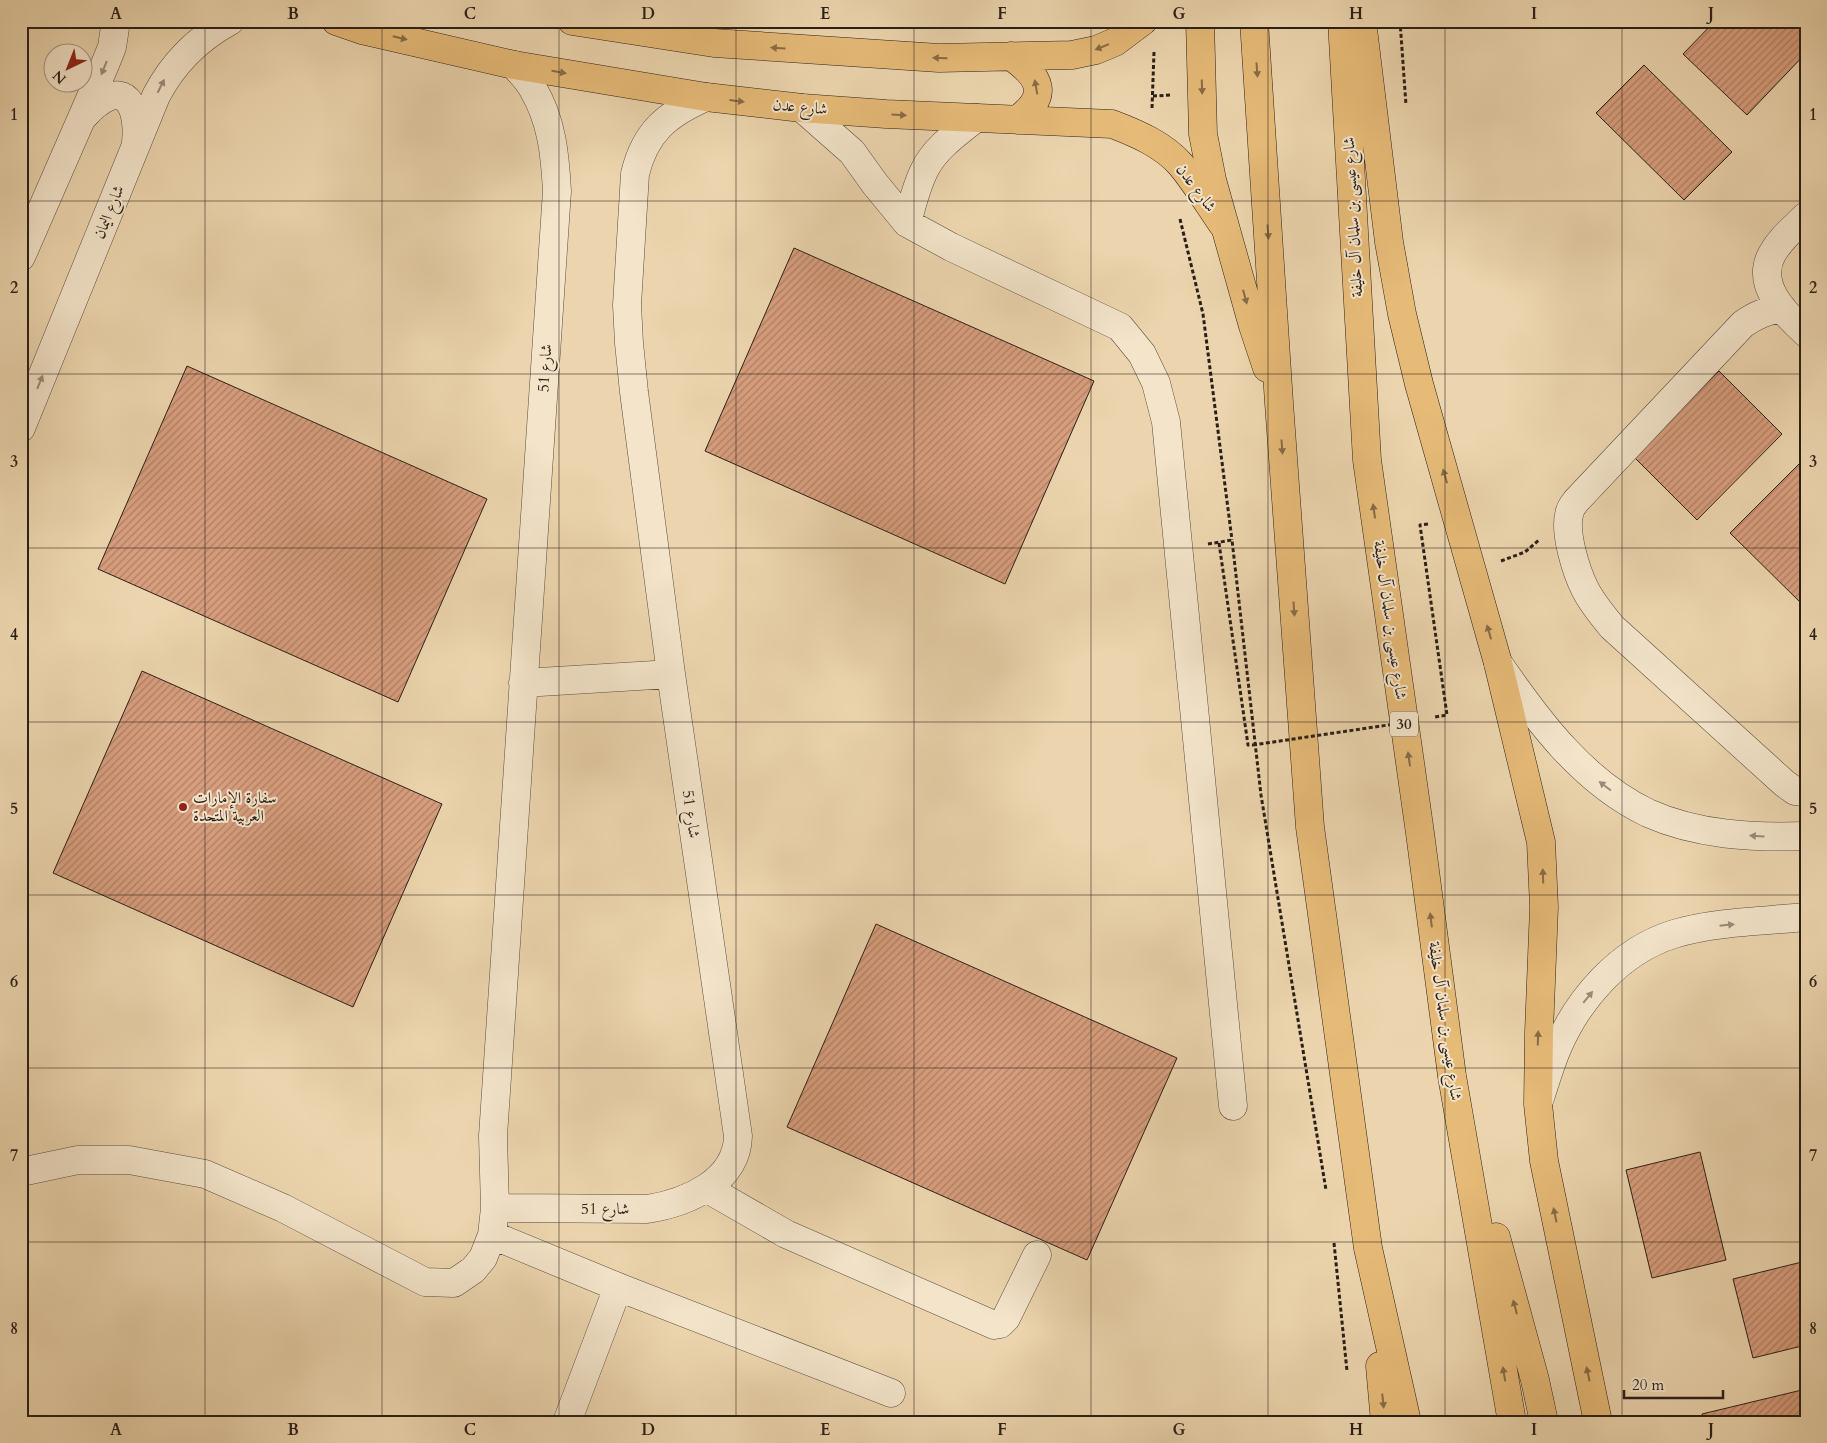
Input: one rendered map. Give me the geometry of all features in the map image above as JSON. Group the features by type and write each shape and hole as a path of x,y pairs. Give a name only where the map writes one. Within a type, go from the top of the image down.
{"main road":[{"name":"شارع عدن","path":"336,21 371,26 446,49 514,64 706,97 802,108 1112,124 1152,142 1180,164 1226,230"},
{"path":"430,21 432,34 446,49"},
{"path":"572,21 714,44 939,58 1072,55 1096,50 1115,42 1143,21"},
{"path":"1200,21 1203,134 1212,180 1253,326 1279,403"},
{"path":"1254,21 1279,403 1310,828 1368,1248 1385,1422"},
{"name":"شارع عيسى بن سلمان آل خليفة","path":"1342,21 1367,460 1420,833 1452,1076 1512,1422"},
{"path":"1362,21 1389,242 1402,314 1419,384 1498,663 1541,842 1544,908 1538,1104 1544,1161 1598,1422"},
{"path":"1011,56 1028,69 1036,81 1038,96 1031,109 1017,120"},
{"path":"1452,1076 1532,1370 1544,1422"},
{"path":"1368,1248 1407,1422"}],"street":[{"path":"21,257 112,47 116,21"},
{"name":"شارع اليمان","path":"21,428 165,78 194,45 212,31 230,21"},
{"name":"شارع 51","path":"514,64 532,88 542,108 554,150 557,191 493,1136 495,1208 647,1209 677,1203 706,1188 718,1178 729,1165 737,1151 738,1136 671,674 634,392 627,305 635,174 638,161 649,138 662,123 679,110 706,97"},
{"path":"81,120 104,99 112,96 124,97 130,102 137,122 135,148"},
{"path":"802,108 852,152 907,223 951,247 1120,328 1142,354 1156,384 1166,422 1233,1106"},
{"path":"907,223 916,190 924,170 950,138 976,118"},
{"path":"1806,216 1782,240 1772,254 1768,265 1767,277 1771,290 1782,308 1806,333"},
{"path":"1782,308 1767,311 1743,324 1576,501 1570,511 1570,541 1585,590 1596,608 1612,627 1784,783 1795,791 1806,792"},
{"path":"1498,663 1552,736 1597,779 1622,798 1649,813 1704,830 1782,837 1806,836"},
{"path":"523,682 671,674"},
{"path":"1538,1104 1556,1052 1577,1011 1607,976 1628,957 1648,944 1674,934 1706,927 1806,917"},
{"path":"21,1172 78,1160 129,1160 205,1174 283,1208 425,1282 454,1283 472,1270 483,1258 492,1235 495,1208"},
{"path":"706,1188 786,1234 994,1325 1000,1324 1006,1318 1036,1255"},
{"path":"492,1235 618,1287 891,1393"},
{"path":"567,1422 618,1287"}],"path":[{"path":"1152,142 1154,49"},
{"path":"1177,210 1203,314 1232,540 1261,795 1328,1198"},
{"path":"1494,560 1502,560 1525,552 1570,511"},
{"path":"1420,526 1447,716"},
{"path":"1232,540 1219,543 1248,745 1415,721"},
{"path":"1333,1238 1347,1373"}],"building":[{"path":"1715,21 1793,21 1806,34 1806,53 1747,115 1683,54"},
{"path":"1644,65 1732,152 1684,200 1596,113"},
{"path":"794,248 1094,381 1005,584 705,451"},
{"path":"187,366 487,499 398,702 98,569"},
{"path":"1719,371 1782,434 1697,520 1634,457"},
{"path":"1806,457 1806,608 1730,533"},
{"path":"142,671 442,804 353,1007 53,873"},
{"path":"876,924 1177,1058 1087,1260 787,1127"},
{"path":"1700,1152 1726,1260 1652,1278 1626,1170"},
{"path":"1806,1261 1806,1345 1753,1358 1733,1279"},
{"path":"1806,1389 1806,1422 1704,1422 1702,1414"}],"place":[{"name":"سفارة الإمارات العربية المتحدة","path":"183,807"}]}
